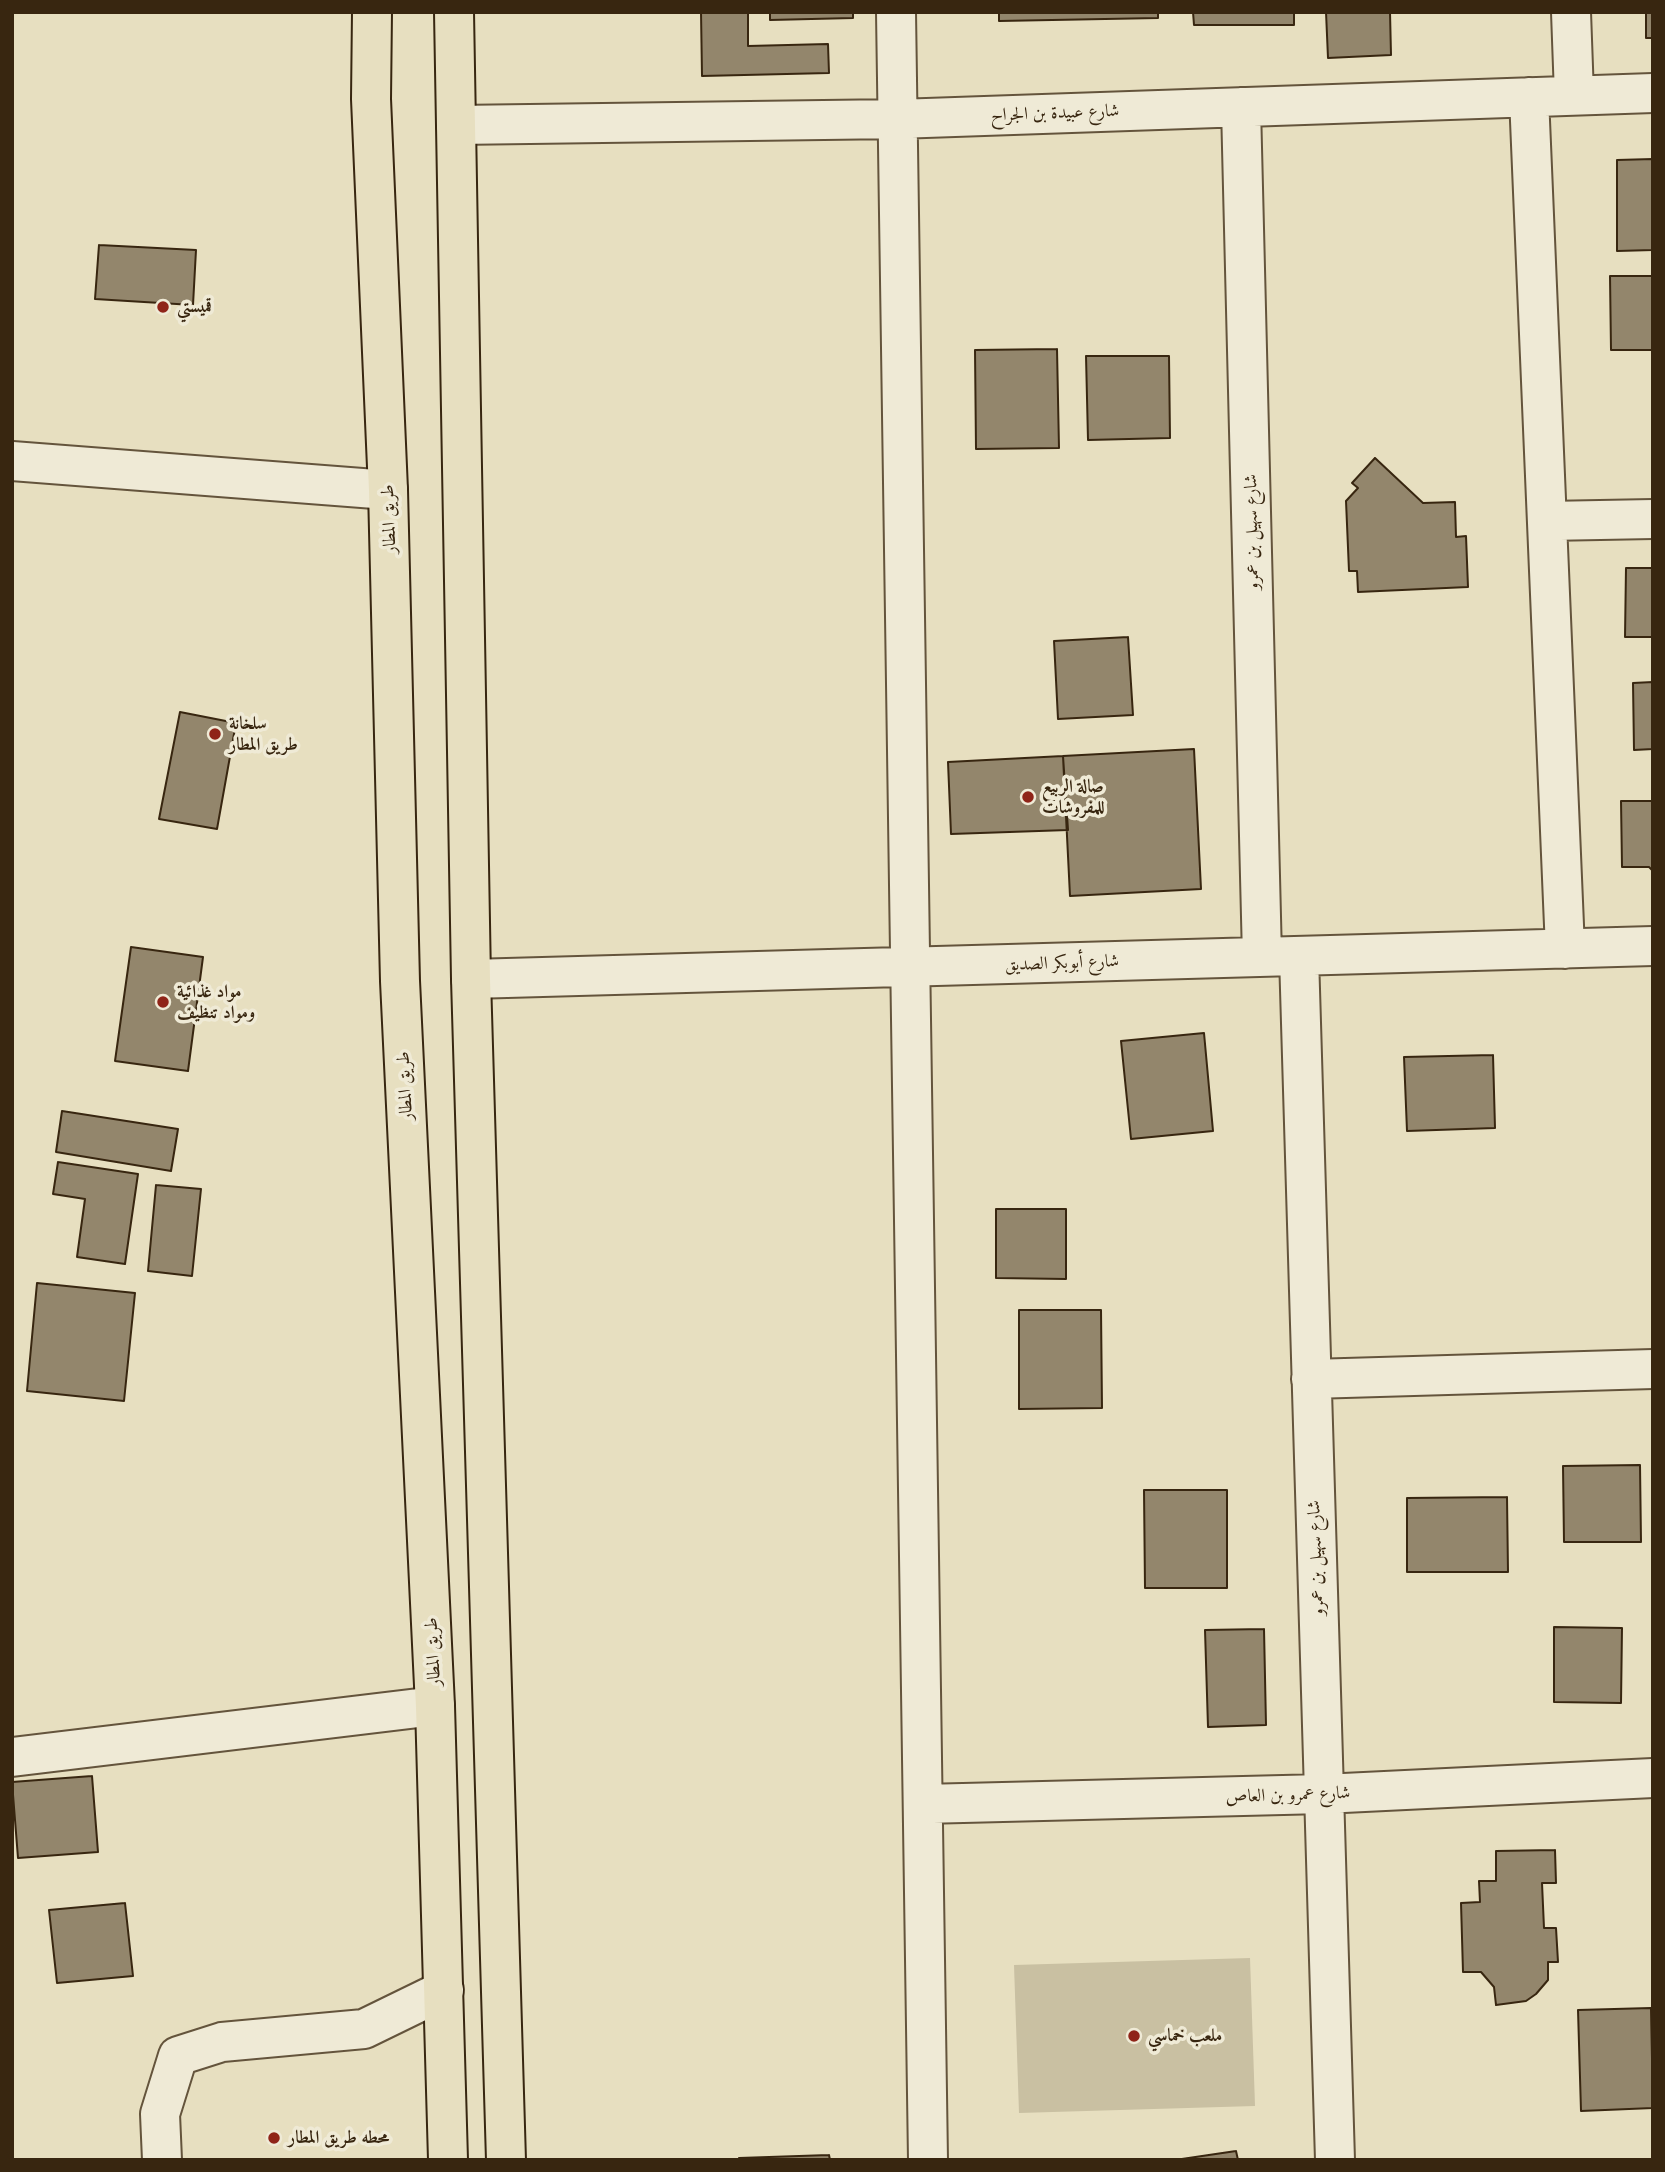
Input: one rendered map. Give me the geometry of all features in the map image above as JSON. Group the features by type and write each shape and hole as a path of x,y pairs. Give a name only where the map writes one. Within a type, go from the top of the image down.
{"highway":[{"name":"طريق المطار","path":"372,12 371,99 388,490 400,981 435,1706 448,2160"},
{"path":"454,12 471,979 506,2160"}],"street":[{"path":"896,12 928,2160"},
{"path":"1571,12 1574,95"},
{"name":"شارع عبيدة بن الجراح","path":"456,125 897,119 1653,93"},
{"path":"1529,97 1565,949"},
{"name":"شارع سهيل بن عمرو","path":"1241,107 1280,957 1311,1379 1335,2160"},
{"path":"12,461 388,490"},
{"path":"12,466 65,464"},
{"path":"1547,521 1653,519"},
{"name":"شارع أبوبكر الصديق","path":"471,979 1653,946"},
{"path":"1311,1379 1653,1369"},
{"path":"12,1757 435,1706"},
{"name":"شارع عمرو بن العاص","path":"923,1804 1323,1794 1653,1778"},
{"path":"162,2160 160,2115 178,2056 222,2042 364,2029 443,1990"}],"shaded area":[{"name":"ملعب خماسي","path":"1250,1958 1255,2106 1019,2113 1014,1965"}],"building":[{"path":"701,12 748,12 748,46 828,44 829,73 702,76"},
{"path":"770,12 853,12 853,18 770,20"},
{"path":"999,12 1158,12 1158,18 999,21"},
{"path":"1193,12 1294,12 1294,25 1194,25"},
{"path":"1326,12 1390,12 1391,55 1328,58"},
{"path":"1646,12 1653,12 1653,38 1646,38"},
{"path":"1653,159 1653,250 1617,251 1617,160"},
{"path":"99,245 196,250 193,305 95,299"},
{"path":"1610,276 1653,276 1653,350 1611,350"},
{"path":"1057,349 1059,448 976,449 975,350"},
{"path":"1086,356 1169,356 1170,438 1088,440"},
{"path":"1375,458 1423,503 1455,502 1456,537 1466,536 1468,587 1358,592 1357,571 1349,571 1346,501 1358,488 1352,483"},
{"path":"1626,568 1653,568 1653,637 1625,637"},
{"path":"1128,637 1133,715 1058,719 1054,641"},
{"path":"1653,682 1653,749 1634,750 1633,683"},
{"path":"180,712 236,723 217,829 159,819"},
{"path":"1194,749 1201,889 1070,896 1063,756"},
{"path":"1063,756 1068,830 951,834 948,762"},
{"path":"1621,801 1653,801 1653,871 1649,867 1622,867"},
{"path":"131,947 203,957 188,1071 115,1061"},
{"path":"1204,1033 1213,1131 1131,1139 1121,1041"},
{"path":"1493,1055 1495,1128 1407,1131 1404,1057"},
{"path":"62,1111 178,1129 171,1171 56,1152"},
{"path":"58,1162 138,1174 125,1264 77,1257 85,1199 53,1194"},
{"path":"156,1185 201,1189 192,1276 148,1271"},
{"path":"996,1209 1066,1209 1066,1279 996,1278"},
{"path":"37,1283 135,1293 124,1401 27,1391"},
{"path":"1019,1310 1101,1310 1102,1408 1019,1409"},
{"path":"1640,1465 1641,1542 1564,1542 1563,1466"},
{"path":"1144,1490 1227,1490 1227,1588 1145,1588"},
{"path":"1507,1497 1508,1572 1407,1572 1407,1498"},
{"path":"1554,1627 1622,1628 1621,1703 1554,1702"},
{"path":"1264,1629 1266,1725 1208,1727 1205,1630"},
{"path":"92,1776 98,1852 18,1858 12,1782"},
{"path":"1555,1850 1556,1883 1542,1883 1544,1928 1556,1928 1558,1962 1548,1962 1548,1980 1526,2001 1496,2005 1494,1987 1481,1972 1463,1972 1461,1903 1480,1902 1479,1881 1496,1881 1496,1851"},
{"path":"125,1903 133,1976 57,1983 49,1910"},
{"path":"1651,2008 1653,2108 1581,2111 1578,2010"},
{"path":"1236,2151 1238,2160 1175,2160"},
{"path":"829,2155 830,2160 739,2160 739,2158"}],"place":[{"name":"قميستي","path":"163,307"},
{"name":"سلخانة طريق المطار","path":"215,734"},
{"name":"صالة الربيع للمفروشات","path":"1028,797"},
{"name":"مواد غذائية ومواد تنظيف","path":"163,1002"},
{"name":"ملعب خماسي","path":"1134,2036"},
{"name":"محطه طريق المطار","path":"274,2138"}]}
